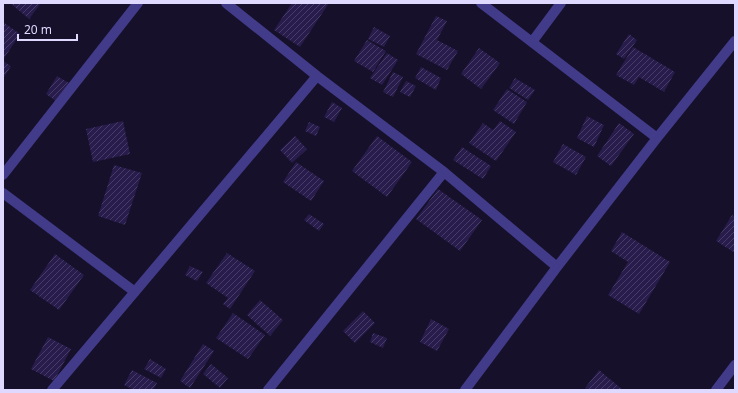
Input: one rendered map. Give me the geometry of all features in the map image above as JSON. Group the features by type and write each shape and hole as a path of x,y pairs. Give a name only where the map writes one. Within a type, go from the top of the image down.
{"street":[{"path":"3,175 138,3"},
{"path":"226,3 317,76 444,172 557,267"},
{"path":"481,3 657,138"},
{"path":"532,42 561,3"},
{"path":"464,390 657,138 735,41"},
{"path":"52,390 317,76"},
{"path":"268,390 444,172"},
{"path":"3,193 135,292"},
{"path":"716,390 735,365"}],"building":[{"path":"10,3 41,3 29,19"},
{"path":"292,3 329,3 300,47 274,30"},
{"path":"436,16 447,21 437,40 458,51 447,70 416,54"},
{"path":"3,22 20,34 3,60"},
{"path":"374,27 390,36 384,47 368,39"},
{"path":"629,34 637,40 624,59 616,54"},
{"path":"367,40 386,51 373,72 354,61"},
{"path":"633,47 675,72 664,92 639,77 634,85 616,75"},
{"path":"479,48 500,63 481,89 461,74"},
{"path":"387,53 398,60 382,85 370,78"},
{"path":"3,61 11,66 3,79"},
{"path":"421,67 441,78 436,90 415,78"},
{"path":"393,72 403,77 393,97 383,92"},
{"path":"57,76 69,83 57,102 46,94"},
{"path":"515,78 535,90 528,100 509,88"},
{"path":"406,81 416,86 410,97 400,92"},
{"path":"507,89 527,102 514,124 493,110"},
{"path":"332,102 342,108 334,122 324,117"},
{"path":"587,116 604,125 594,147 577,138"},
{"path":"123,121 130,154 93,162 86,129"},
{"path":"500,121 516,132 496,161 469,143 483,123 493,130"},
{"path":"309,122 320,127 316,136 305,131"},
{"path":"619,123 634,134 611,166 597,156"},
{"path":"295,136 307,149 292,163 280,150"},
{"path":"377,136 412,162 387,197 352,171"},
{"path":"563,144 586,157 576,175 553,162"},
{"path":"462,147 491,166 483,179 453,160"},
{"path":"296,162 324,181 311,201 283,182"},
{"path":"114,165 142,173 125,225 98,216"},
{"path":"438,189 482,220 460,251 416,219"},
{"path":"309,214 324,224 319,231 304,220"},
{"path":"732,215 735,217 735,253 716,241"},
{"path":"622,232 670,262 639,314 608,295 628,262 611,251"},
{"path":"227,253 255,271 230,309 223,304 228,298 206,283"},
{"path":"55,254 84,275 59,310 30,290"},
{"path":"190,266 203,272 197,281 185,275"},
{"path":"260,300 283,320 270,336 247,315"},
{"path":"363,311 375,323 355,343 343,331"},
{"path":"233,313 265,335 248,359 216,338"},
{"path":"431,319 449,329 437,351 420,342"},
{"path":"373,333 387,338 383,348 370,342"},
{"path":"48,337 71,349 54,381 31,369"},
{"path":"203,344 214,351 190,388 180,381"},
{"path":"150,359 166,369 161,378 144,369"},
{"path":"211,364 228,378 220,388 203,374"},
{"path":"132,370 157,383 153,390 134,390 124,385"},
{"path":"599,370 623,390 587,390 585,388"}]}
